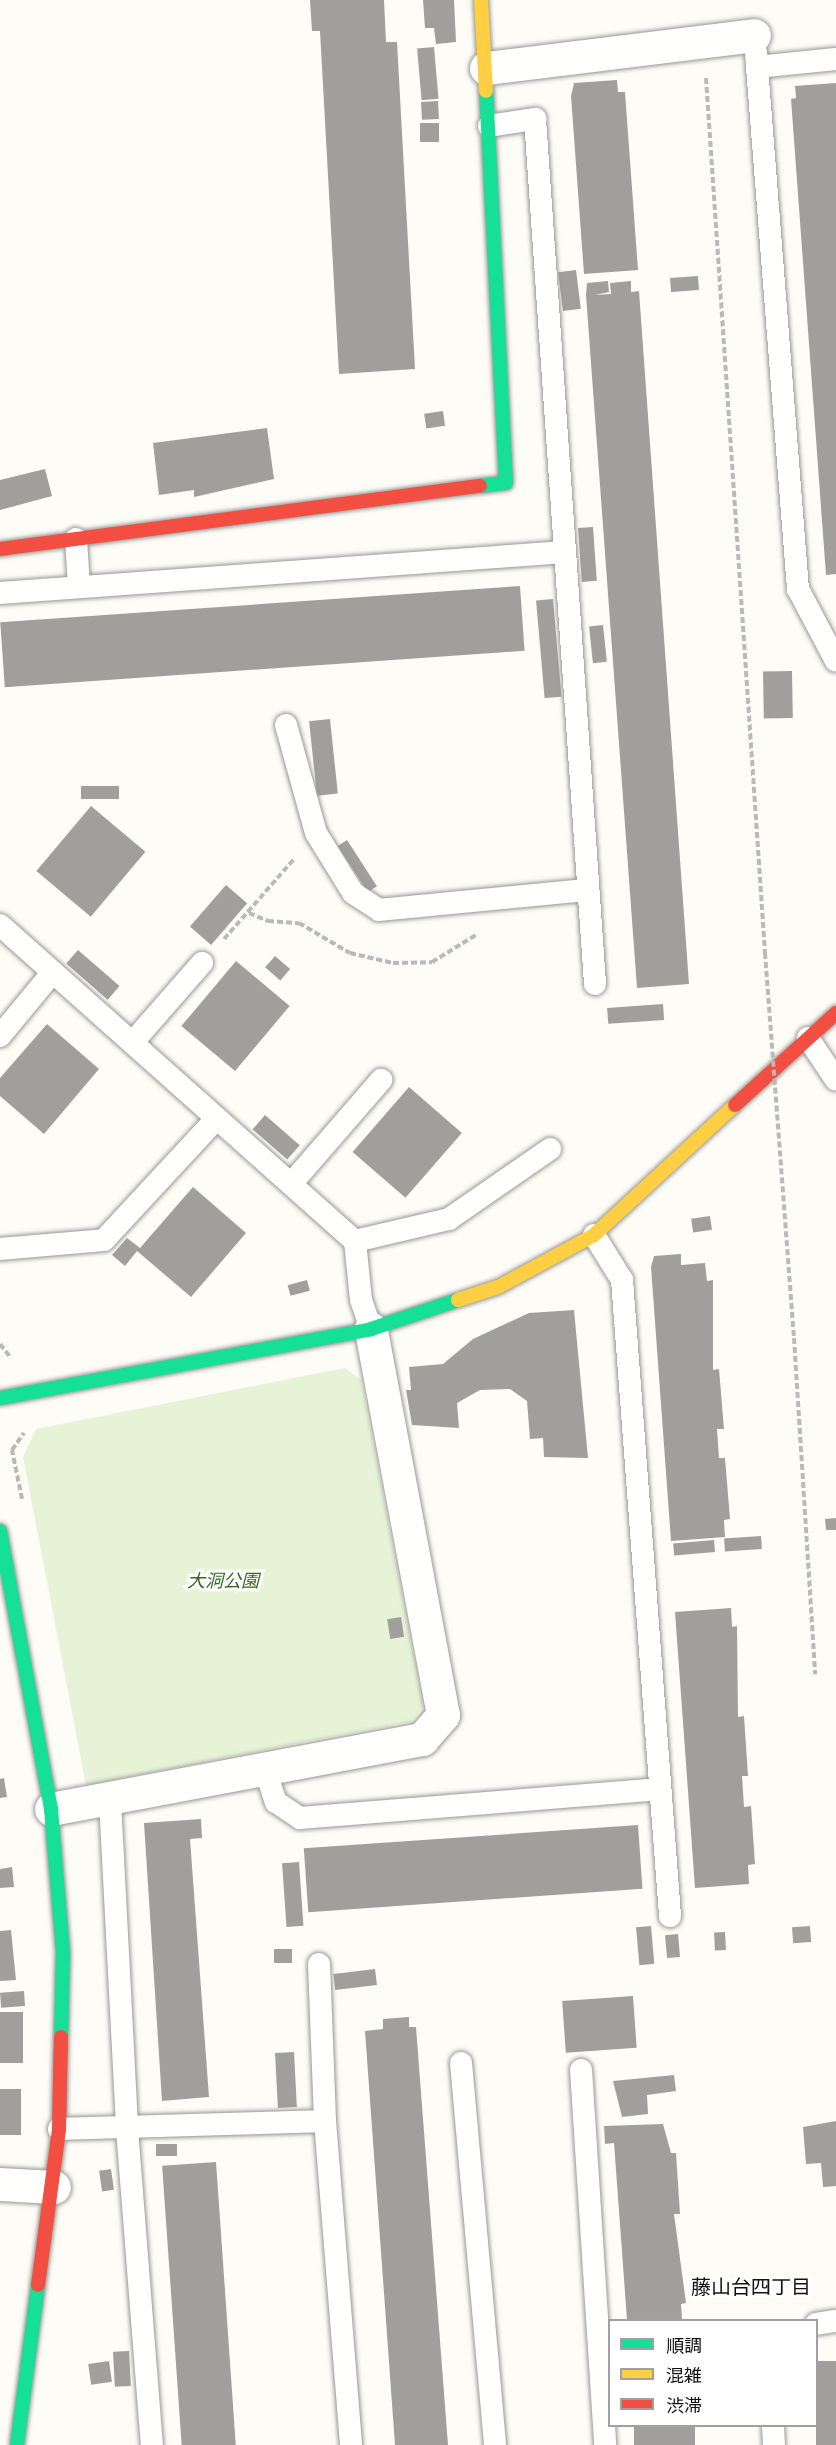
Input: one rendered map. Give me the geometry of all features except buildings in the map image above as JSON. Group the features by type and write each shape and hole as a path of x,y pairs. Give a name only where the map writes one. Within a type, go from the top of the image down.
{"street":[{"path":"0,549 507,483 481,0"},
{"path":"486,68 704,41 755,51"},
{"path":"0,1398 371,1329 498,1287 594,1235 836,1013"},
{"path":"51,1809 110,1801 422,1739 443,1715 371,1329"},
{"path":"0,1531 51,1809 63,1952 59,2129 54,2187 17,2445"},
{"path":"0,2184 54,2187"}],"lane":[{"path":"836,59 755,51 798,589 836,661"},
{"path":"489,126 534,119 595,984"},
{"path":"76,539 79,587"},
{"path":"0,593 565,552"},
{"path":"286,724 316,833 353,893 379,910 588,890"},
{"path":"0,925 355,1241 361,1300 371,1329"},
{"path":"133,1042 202,963"},
{"path":"0,1036 53,972"},
{"path":"808,1038 836,1080"},
{"path":"291,1184 381,1080"},
{"path":"0,1249 104,1240 217,1118"},
{"path":"355,1241 448,1219 550,1149"},
{"path":"594,1235 622,1280 658,1790 670,1916"},
{"path":"265,1769 276,1802 300,1818 658,1790"},
{"path":"110,1801 127,2129 152,2445"},
{"path":"319,1964 325,2121 351,2445"},
{"path":"461,2064 495,2445"},
{"path":"581,2070 605,2445"},
{"path":"59,2129 127,2129 325,2121"},
{"path":"818,2324 836,2320"},
{"path":"773,2427 774,2445"}],"path":[{"path":"704,41 765,953 794,1338 815,1674"},
{"path":"202,963 316,833"},
{"path":"0,1344 15,1362"}],"green space":[{"name":"大洞公園","path":"345,1368 361,1380 423,1706 412,1721 86,1785 23,1457 36,1429"}],"traffic: fast":[{"path":"480,486 506,483 486,91"},
{"path":"0,1398 371,1329 458,1300"},
{"path":"0,1531 51,1809 63,1952 61,2037"},
{"path":"17,2445 38,2285"}],"traffic: slow":[{"path":"481,0 486,91"},
{"path":"458,1300 498,1287 594,1235 735,1105"}],"traffic: jam":[{"path":"0,549 480,486"},
{"path":"735,1105 836,1013"},
{"path":"38,2285 59,2129 61,2037"}],"district":[{"name":"藤山台四丁目","path":"751,2287"}]}
